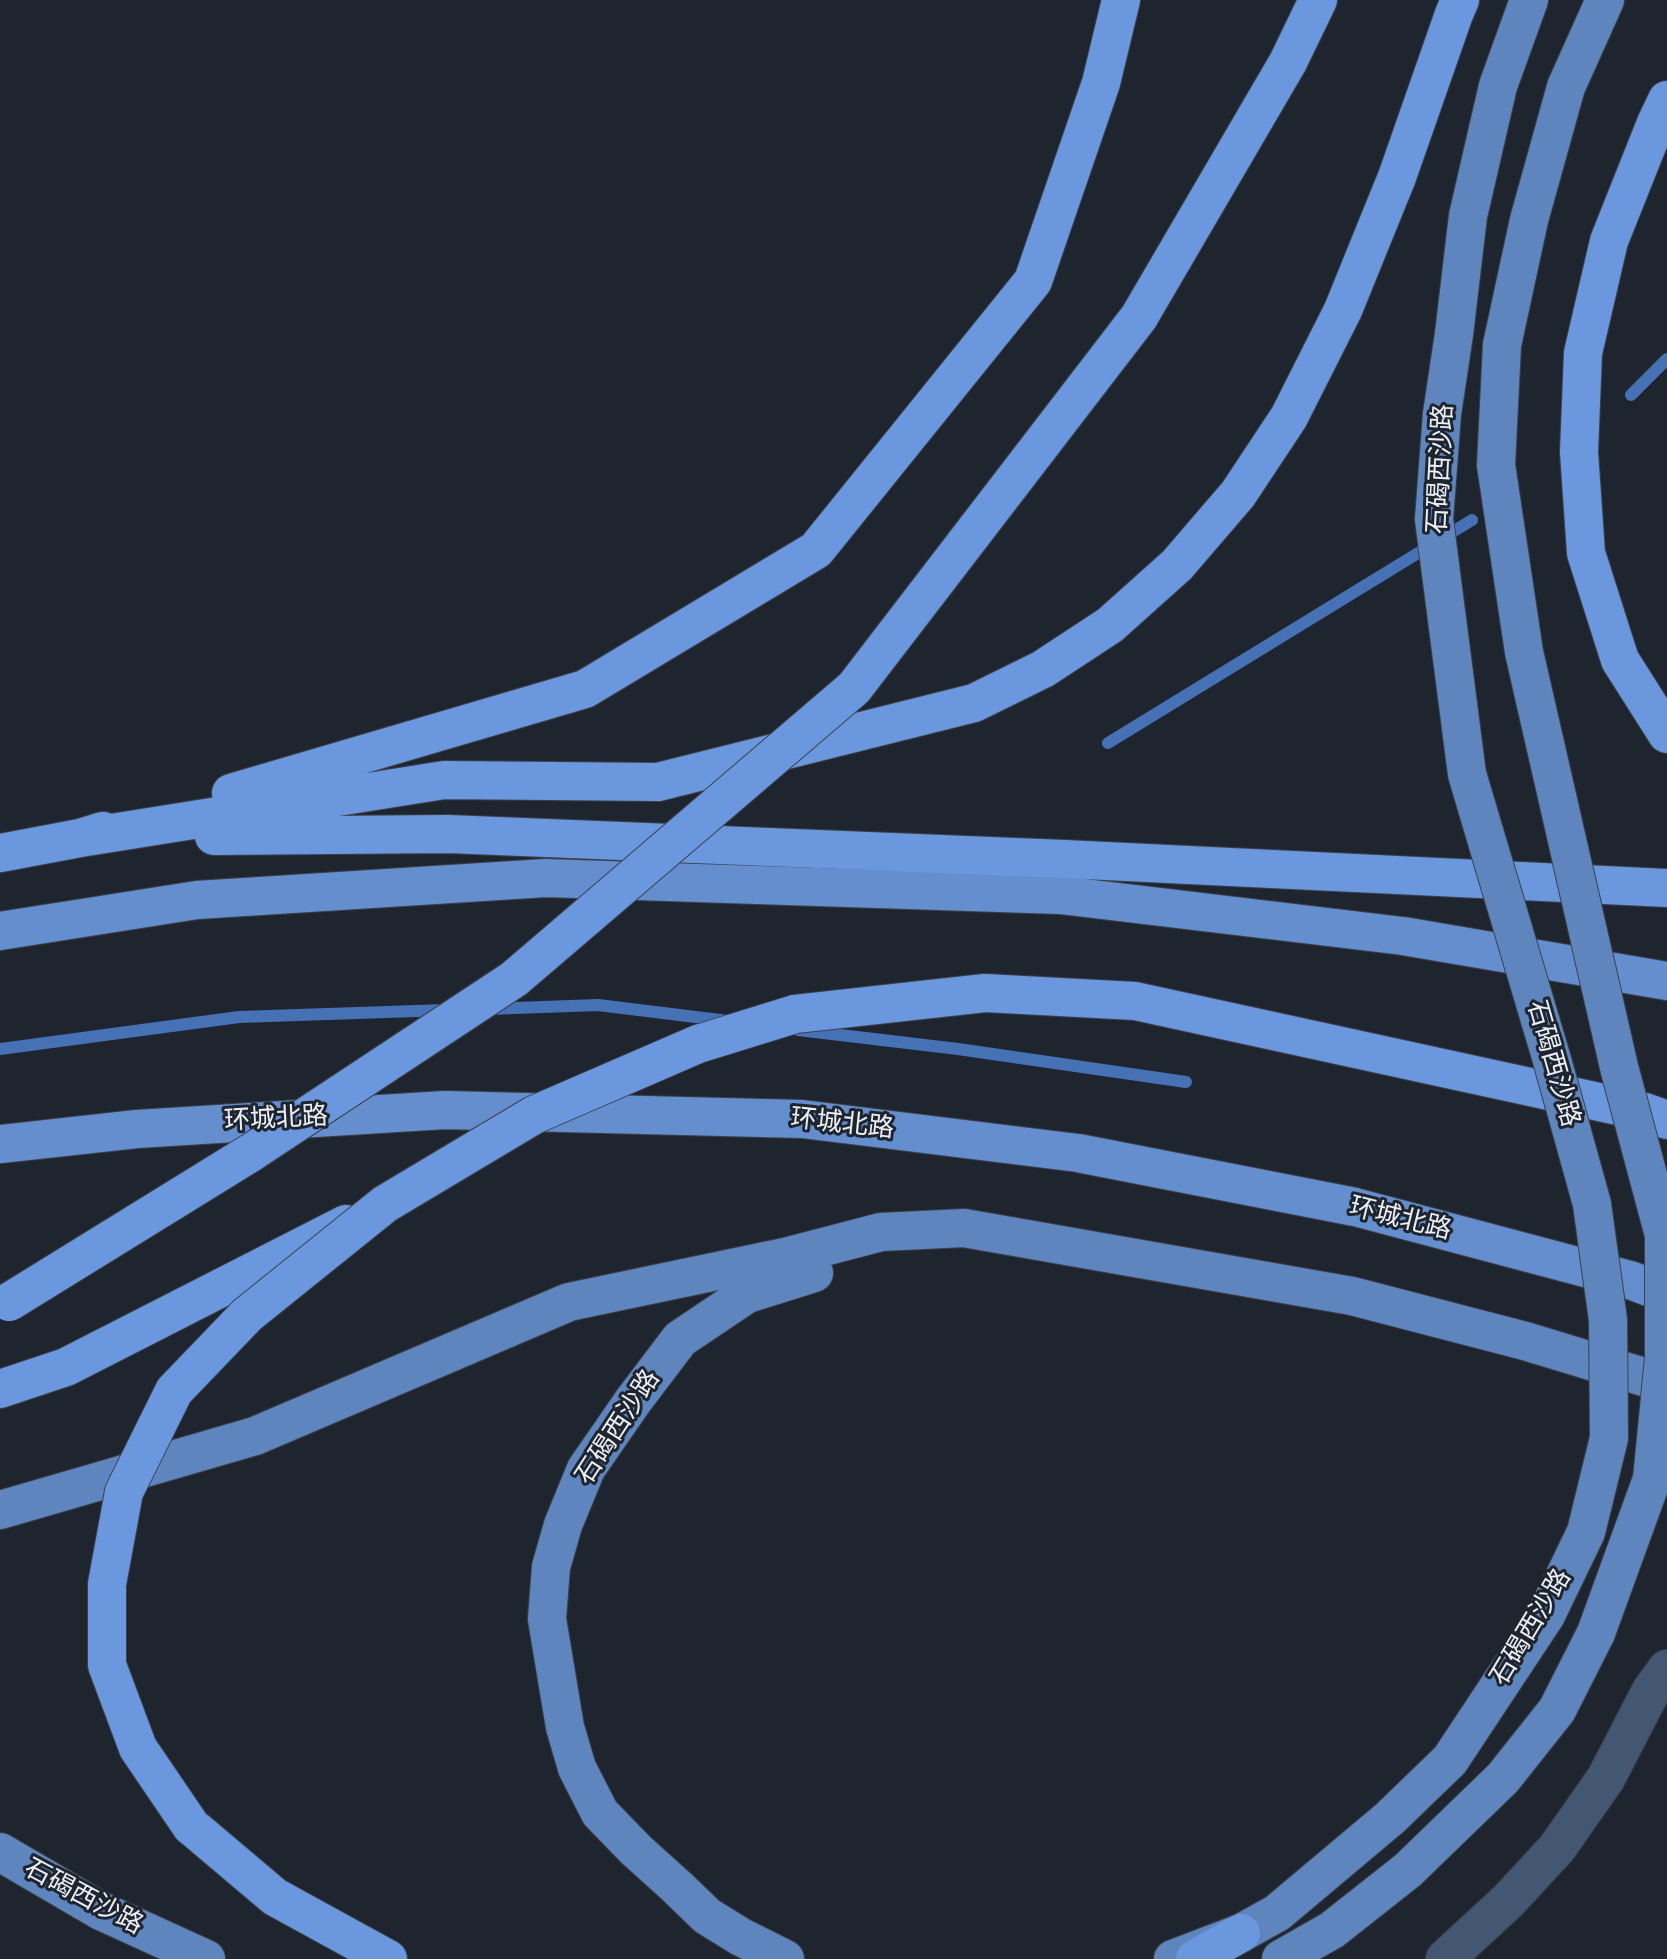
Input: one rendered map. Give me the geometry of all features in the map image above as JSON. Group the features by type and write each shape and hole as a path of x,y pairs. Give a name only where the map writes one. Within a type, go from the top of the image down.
{"highway":[{"path":"80,838 585,689 816,550 1032,281 1101,83 1121,0"},
{"path":"5,1304 252,1152 514,979 855,688 1139,317 1288,62 1318,0"},
{"path":"0,853 444,780 658,782 974,703 1043,669 1110,625 1177,565 1238,494 1289,417 1343,310 1397,177 1461,0"},
{"path":"1667,100 1609,241 1583,352 1579,452 1586,553 1615,646 1620,660 1667,734"},
{"path":"80,838 448,834 1667,887"},
{"path":"0,931 197,900 560,879 1060,895 1403,936 1667,981"},
{"path":"0,1390 66,1367 385,1204 534,1115 698,1044 794,1014 985,993 1135,1001 1645,1112 1667,1120"},
{"name":"环城北路","path":"0,1144 137,1129 445,1110 802,1119 1078,1153 1355,1207 1630,1280 1667,1294"},
{"path":"385,1204 247,1315 174,1391 124,1492 107,1584 107,1665 138,1748 191,1826 275,1897 388,1959"},
{"path":"1195,1959 1241,1933"}],"main road":[{"name":"石碣西沙路","path":"1173,1959 1241,1933 1278,1913 1390,1818 1450,1760 1546,1615 1586,1532 1609,1438 1608,1320 1592,1204 1467,774 1434,519 1442,414 1468,216 1498,86 1529,0"},
{"name":"石碣西沙路","path":"1281,1959 1332,1930 1408,1870 1503,1778 1557,1710 1596,1633 1652,1479 1664,1358 1664,1235 1619,1067 1524,652 1496,465 1502,345 1529,220 1566,87 1605,0"},
{"path":"0,1510 255,1436 569,1302 789,1256 881,1232 964,1228 1352,1296 1525,1341 1667,1384"},
{"name":"石碣西沙路","path":"785,1959 707,1916 600,1813 577,1768 565,1727 547,1619 551,1567 563,1525 586,1469 680,1339 747,1294 834,1267 940,1245 1034,1240"},
{"name":"石碣西沙路","path":"0,1852 101,1911 206,1959"}],"street":[{"path":"1445,1959 1508,1901 1557,1848 1606,1778 1651,1691 1667,1669"}],"waterway":[{"path":"1631,395 1667,359"},
{"path":"1108,743 1472,520"},
{"path":"488,1009 598,1005 728,1021"},
{"path":"0,1049 239,1017 446,1010"},
{"path":"798,1030 958,1049 1186,1082"}]}
